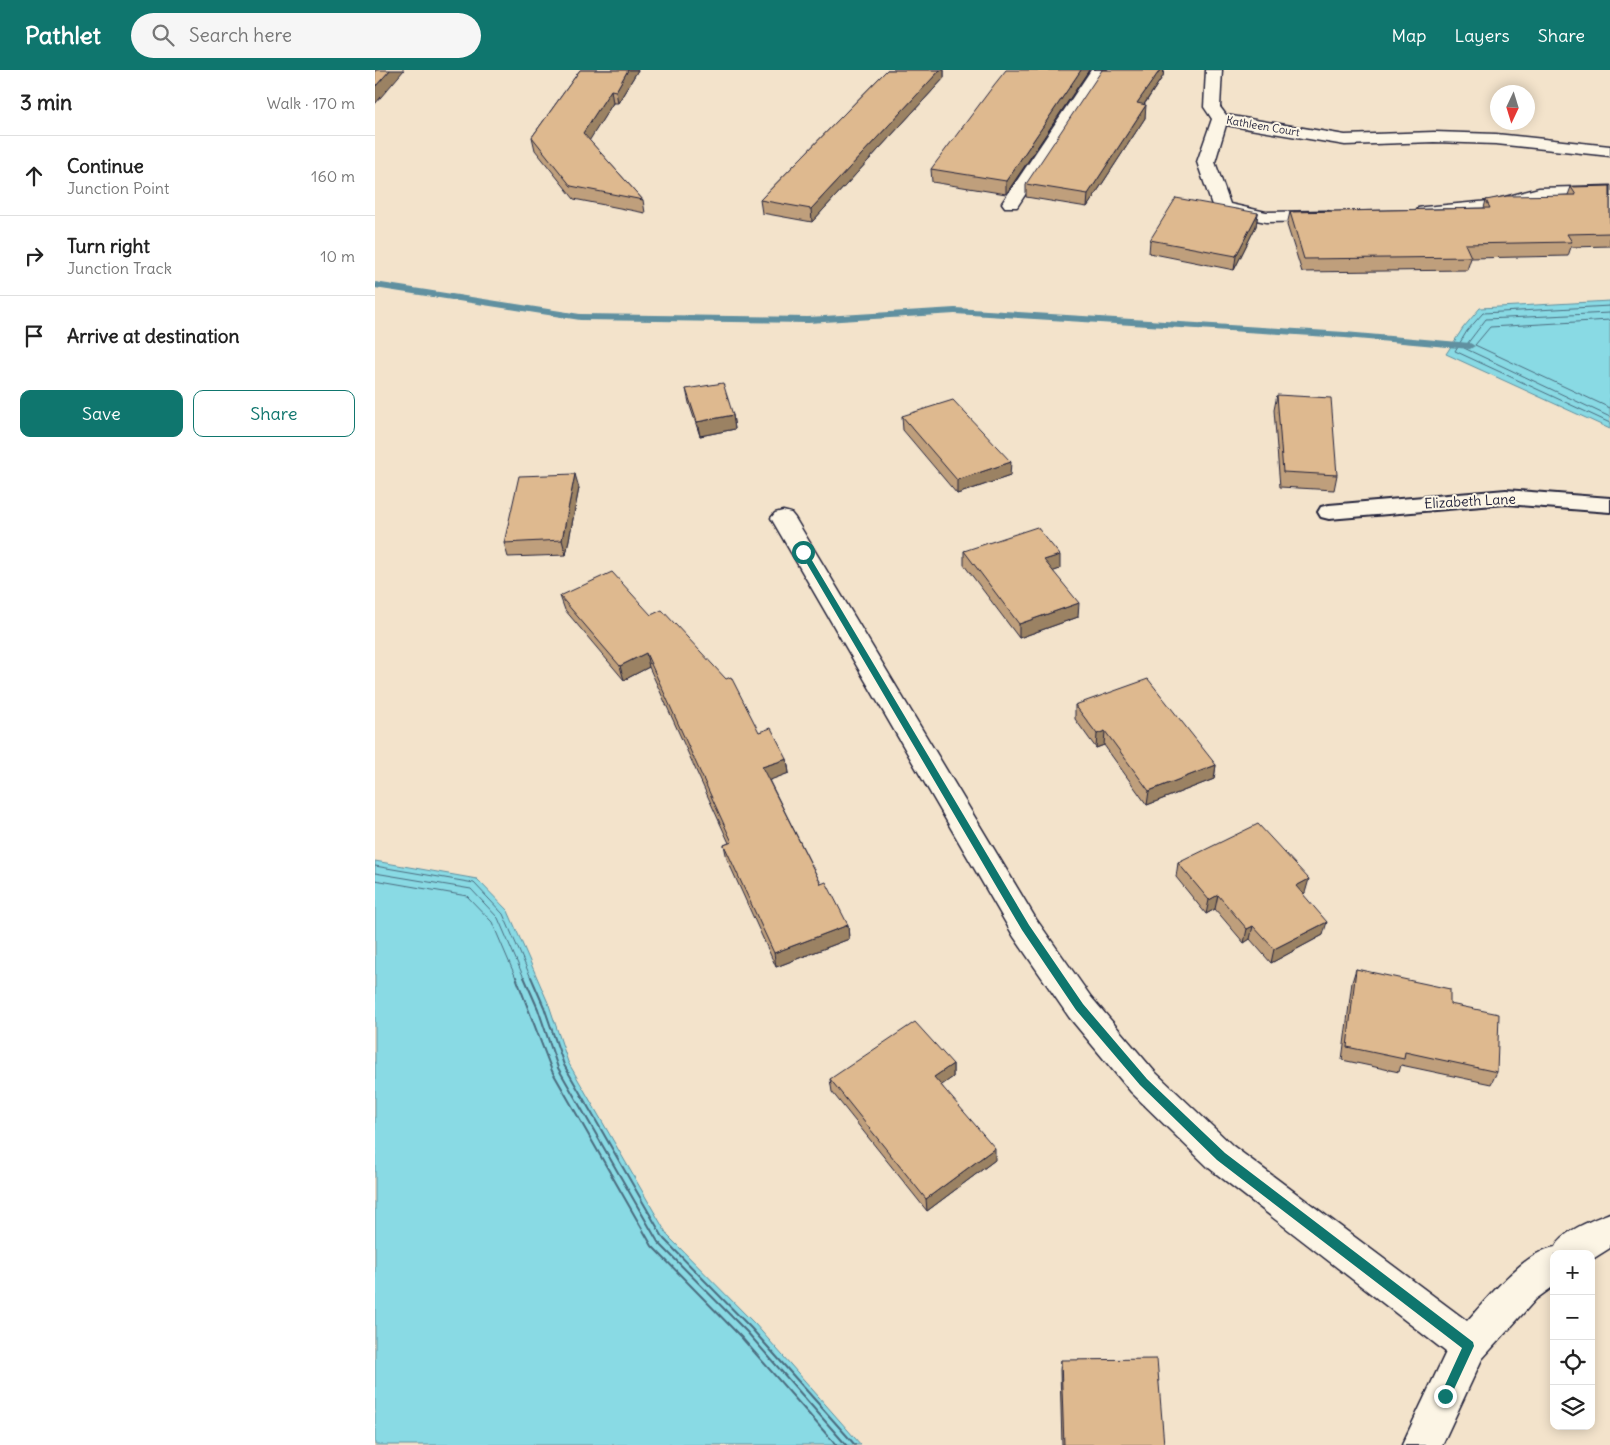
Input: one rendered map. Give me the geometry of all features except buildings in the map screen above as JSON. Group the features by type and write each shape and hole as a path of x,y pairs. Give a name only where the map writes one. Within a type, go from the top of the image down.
{"street":[{"path":"1011,203 1099,70"},
{"path":"1214,70 1212,107 1220,119"},
{"name":"Kathleen Court","path":"1344,216 1266,216 1222,208 1205,162 1220,119 1345,140 1434,137 1496,139 1610,151"},
{"path":"1407,213 1491,206 1539,193 1610,192"},
{"path":"783,518 1025,928 1079,1007 1143,1082 1221,1157 1469,1346"},
{"path":"1575,1250 1596,1236 1610,1230"},
{"path":"1422,1445 1469,1346 1523,1286 1550,1267"}],"lane":[{"name":"Elizabeth Lane","path":"1329,512 1506,497 1610,505"}],"water":[{"path":"1610,301 1610,429 1446,354 1463,328 1480,308"},
{"path":"375,861 477,879 508,911 549,1005 568,1062 668,1236 755,1324 861,1445 375,1445"}],"waterway":[{"path":"375,285 580,317 808,320 955,311 1345,335 1470,346"}],"route":[{"path":"803,552 1025,928 1079,1007 1143,1082 1221,1157 1469,1346 1445,1396"}]}
